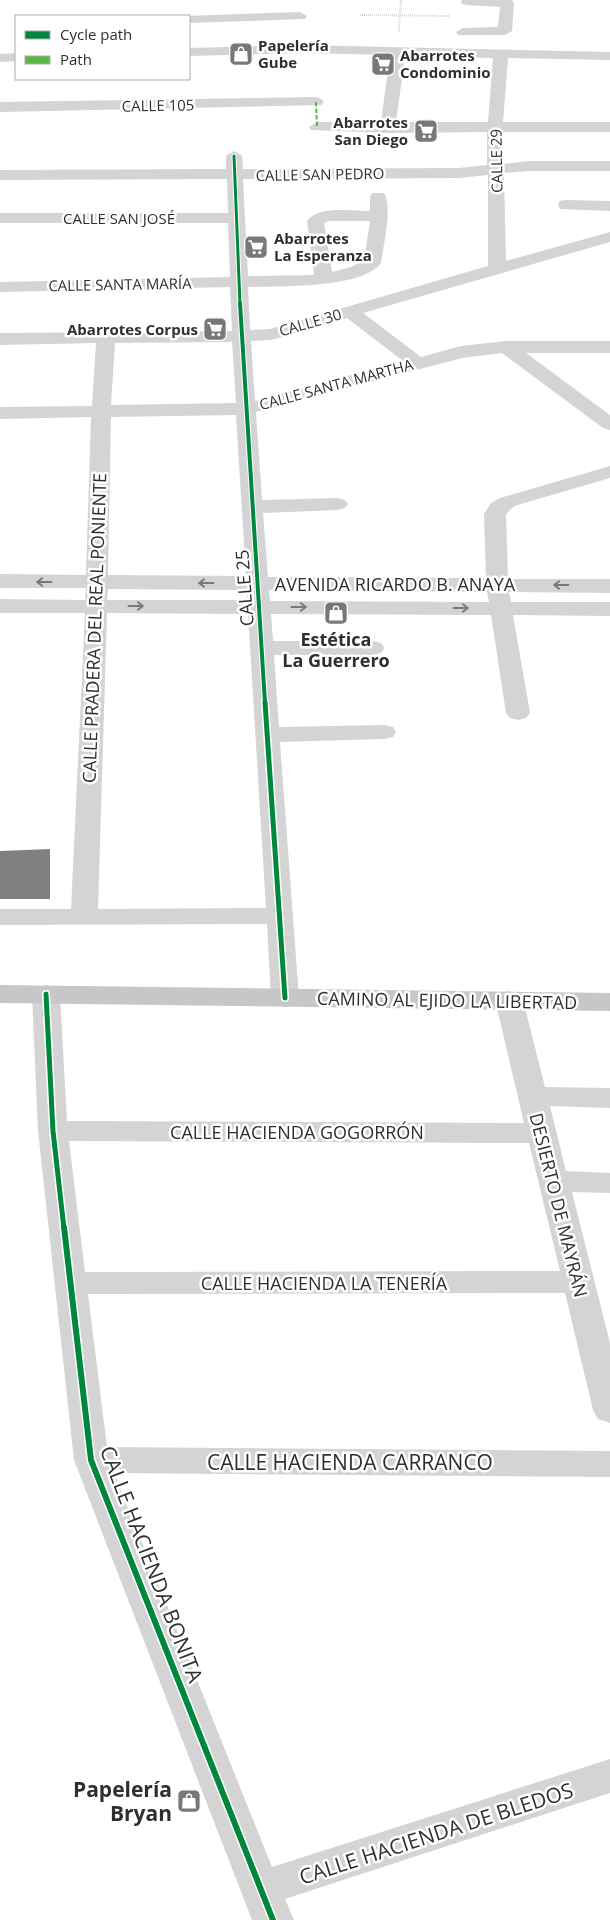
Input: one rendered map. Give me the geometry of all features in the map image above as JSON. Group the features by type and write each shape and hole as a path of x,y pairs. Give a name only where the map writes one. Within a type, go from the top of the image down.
{"main road":[{"name":"CAMINO AL EJIDO LA LIBERTAD","path":"0,994 610,1002"}],"street":[{"path":"300,0 301,49"},
{"path":"460,53 467,1 508,3 505,31 463,32"},
{"path":"190,19 300,16"},
{"path":"190,52 301,49 610,56"},
{"path":"388,128 398,51"},
{"name":"CALLE 29","path":"497,269 495,127 501,54"},
{"path":"0,58 15,57"},
{"name":"CALLE 105","path":"0,107 316,102"},
{"path":"317,128 610,126"},
{"name":"CALLE 25","path":"234,156 241,336 285,998"},
{"name":"CALLE SAN PEDRO","path":"0,176 459,173 529,166 610,166"},
{"path":"324,280 315,221 326,216 379,216 378,197"},
{"path":"566,206 610,206"},
{"name":"CALLE SANTA MARÍA","path":"0,287 324,280 357,271 372,263 379,216"},
{"name":"CALLE SAN JOSÉ","path":"0,218 237,218"},
{"name":"CALLE 30","path":"0,339 271,334 610,237"},
{"path":"349,311 416,362"},
{"name":"CALLE PRADERA DEL REAL PONIENTE","path":"84,918 97,582 101,412 106,338"},
{"path":"506,347 610,424"},
{"name":"CALLE SANTA MARTHA","path":"0,414 246,409 416,362 461,352 506,347 610,347"},
{"path":"518,713 497,585 495,514 498,507 507,502 610,472"},
{"path":"252,507 338,504"},
{"name":"AVENIDA RICARDO B. ANAYA","path":"0,581 610,586"},
{"name":"AVENIDA RICARDO B. ANAYA","path":"0,606 610,609"},
{"path":"262,648 373,648"},
{"path":"267,735 384,732"},
{"path":"0,917 279,916"},
{"name":"CALLE HACIENDA BONITA","path":"46,994 53,1131 91,1460 267,1904"},
{"name":"DESIERTO DE MAYRÁN","path":"509,1000 610,1410"},
{"path":"532,1096 610,1098"},
{"name":"CALLE HACIENDA GOGORRÓN","path":"53,1131 542,1133"},
{"path":"554,1181 610,1183"},
{"name":"CALLE HACIENDA LA TENERÍA","path":"70,1283 578,1282"},
{"name":"CALLE HACIENDA CARRANCO","path":"91,1460 610,1464"},
{"name":"CALLE HACIENDA DE BLEDOS","path":"267,1904 610,1776"}],"path":[{"path":"398,51 401,0"},
{"path":"360,15 465,17"}],"building":[{"path":"50,849 50,899 0,899 0,851"}],"marked path":[{"path":"316,102 317,127"}],"cycle path":[{"path":"234,156 241,336 285,998"},
{"path":"46,994 53,1131 91,1460 273,1920"}],"place":[{"name":"Papelería Gube","path":"241,54"},
{"name":"Abarrotes Condominio","path":"383,64"},
{"name":"Abarrotes San Diego","path":"426,131"},
{"name":"Abarrotes La Esperanza","path":"256,247"},
{"name":"Abarrotes Corpus","path":"215,329"},
{"name":"Estética La Guerrero","path":"336,613"},
{"name":"Papelería Bryan","path":"189,1801"}]}
